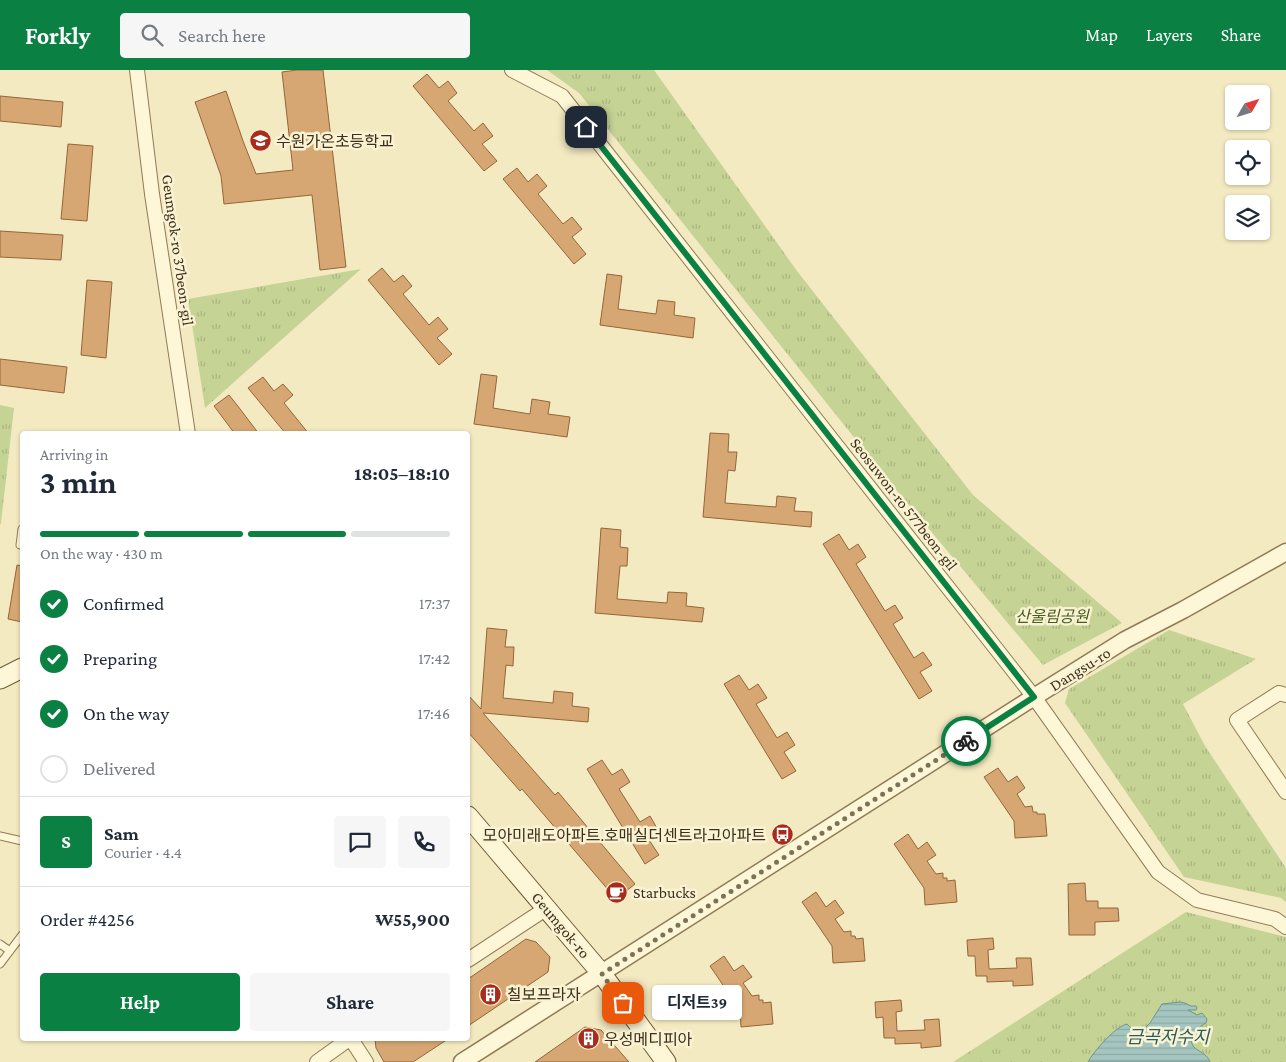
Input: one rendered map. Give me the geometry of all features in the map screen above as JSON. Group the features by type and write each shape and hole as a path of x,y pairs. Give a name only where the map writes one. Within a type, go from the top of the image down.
{"main road":[{"path":"0,679 20,669"},
{"name":"Geumgok-ro","path":"470,818 602,974 666,1062"}],"street":[{"name":"Geumgok-ro 37beon-gil","path":"136,70 152,194 188,431"},
{"name":"Seosuwon-ro 577beon-gil","path":"512,70 562,96 1034,697 1158,872 1197,900 1275,919 1286,927"},
{"name":"Dangsu-ro","path":"462,1062 1125,640 1286,552"},
{"path":"1286,695 1279,693 1237,720 1286,792"},
{"path":"470,959 547,908"},
{"path":"317,1062 347,1041"},
{"path":"351,1041 366,1062"}],"lane":[{"path":"0,836 20,841"},
{"path":"0,964 20,938"},
{"path":"0,944 10,951"}],"green space":[{"name":"산울림공원","path":"547,70 654,70 797,271 973,495 1122,623 1043,665 888,480 579,93"},
{"path":"361,269 205,408 188,299"},
{"path":"0,405 14,408 0,525"},
{"path":"1169,630 1256,659 1183,704 1205,746 1286,868 1286,902 1281,898 1184,877 1065,703 1069,689"},
{"path":"1186,912 1286,937 1286,1062 953,1062"}],"water":[{"name":"금곡저수지","path":"1180,1002 1196,1006 1196,1010 1188,1010 1197,1015 1202,1013 1207,1019 1206,1023 1194,1035 1192,1044 1210,1062 1088,1062 1105,1040 1117,1029 1127,1024 1140,1033 1150,1023 1162,1004"}],"building":[{"path":"323,70 346,267 320,270 312,195 224,204 221,176 195,102 226,91 256,174 293,170 282,72"},
{"path":"427,74 439,88 448,81 457,93 448,101 474,131 483,123 493,136 482,144 497,161 484,171 413,86"},
{"path":"0,96 63,102 61,127 0,121"},
{"path":"68,144 93,146 87,221 61,219"},
{"path":"517,168 528,182 537,174 547,186 538,194 563,224 572,217 582,229 572,237 586,254 574,264 503,179"},
{"path":"0,231 63,235 61,260 0,257"},
{"path":"382,268 394,282 403,275 412,286 403,294 429,325 438,317 448,329 437,338 452,354 439,365 368,280"},
{"path":"607,274 622,276 618,309 656,314 658,300 675,302 674,315 695,318 693,338 600,325"},
{"path":"87,280 112,282 106,358 81,355"},
{"path":"0,359 67,367 64,393 0,385"},
{"path":"481,374 497,376 493,408 530,414 532,399 550,402 548,414 570,417 567,437 474,424"},
{"path":"263,377 274,391 283,384 293,395 284,403 307,431 284,431 248,388"},
{"path":"229,395 257,431 233,431 214,406"},
{"path":"710,433 729,434 728,452 737,452 735,471 728,470 725,503 776,507 777,496 796,498 794,511 812,512 811,527 703,517"},
{"path":"601,528 621,530 620,547 628,548 627,566 620,566 617,599 667,603 668,592 687,593 686,606 704,608 702,622 595,613"},
{"path":"839,534 849,550 858,544 866,557 856,564 885,611 895,605 903,618 893,624 914,658 923,652 932,665 920,672 932,691 919,699 823,544"},
{"path":"17,565 20,566 20,622 8,619"},
{"path":"487,628 507,630 505,647 514,647 513,666 506,665 503,698 553,703 554,691 573,693 572,706 589,708 588,722 483,713 555,795 558,792 635,884 616,899 522,789 520,791 470,734 470,697 481,709"},
{"path":"739,675 749,690 758,684 767,698 756,704 777,738 787,732 795,745 784,752 796,771 782,779 724,684"},
{"path":"602,760 612,775 622,769 630,782 619,789 640,822 650,816 658,830 647,837 659,855 645,864 587,769"},
{"path":"998,768 1008,782 1017,776 1025,788 1017,794 1025,807 1032,806 1033,812 1045,814 1047,836 1015,838 1014,821 984,777"},
{"path":"908,834 918,849 927,842 936,855 927,861 936,874 943,873 943,878 947,878 947,881 955,880 957,902 925,905 924,888 894,844"},
{"path":"1085,883 1086,901 1098,901 1098,908 1118,908 1119,921 1095,922 1095,935 1069,935 1068,884"},
{"path":"816,892 826,907 835,900 844,913 835,919 844,932 851,931 851,936 855,936 856,939 863,938 865,961 833,963 832,946 802,902"},
{"path":"993,938 994,949 988,950 989,969 1017,968 1016,958 1031,958 1033,985 1013,986 1013,981 987,982 987,976 976,976 975,956 968,956 967,940"},
{"name":"칠보프라자","path":"526,939 536,942 550,957 548,972 470,1025 470,978"},
{"path":"724,956 734,971 743,965 752,977 743,983 752,996 759,995 759,1000 763,1000 763,1003 771,1002 773,1024 741,1027 740,1010 710,966"},
{"path":"901,1000 902,1011 896,1012 897,1031 925,1030 924,1020 939,1019 941,1046 921,1048 921,1043 895,1044 895,1038 884,1038 883,1017 876,1018 875,1002"},
{"name":"우성메디피아","path":"585,1027 601,1030 629,1062 535,1062"},
{"path":"375,1041 445,1041 413,1062 384,1062 376,1048"}],"way so far":[{"path":"623,1003 602,974 966,741"}],"place":[{"name":"수원가온초등학교","path":"260,141"},
{"name":"모아미래도아파트.호매실더센트라고아파트","path":"782,835"},
{"name":"Starbucks","path":"617,892"},
{"name":"칠보프라자","path":"491,994"},
{"name":"디저트39","path":"623,1003"},
{"name":"우성메디피아","path":"588,1039"}],"route":[{"path":"586,127 1034,697 966,741"}]}
